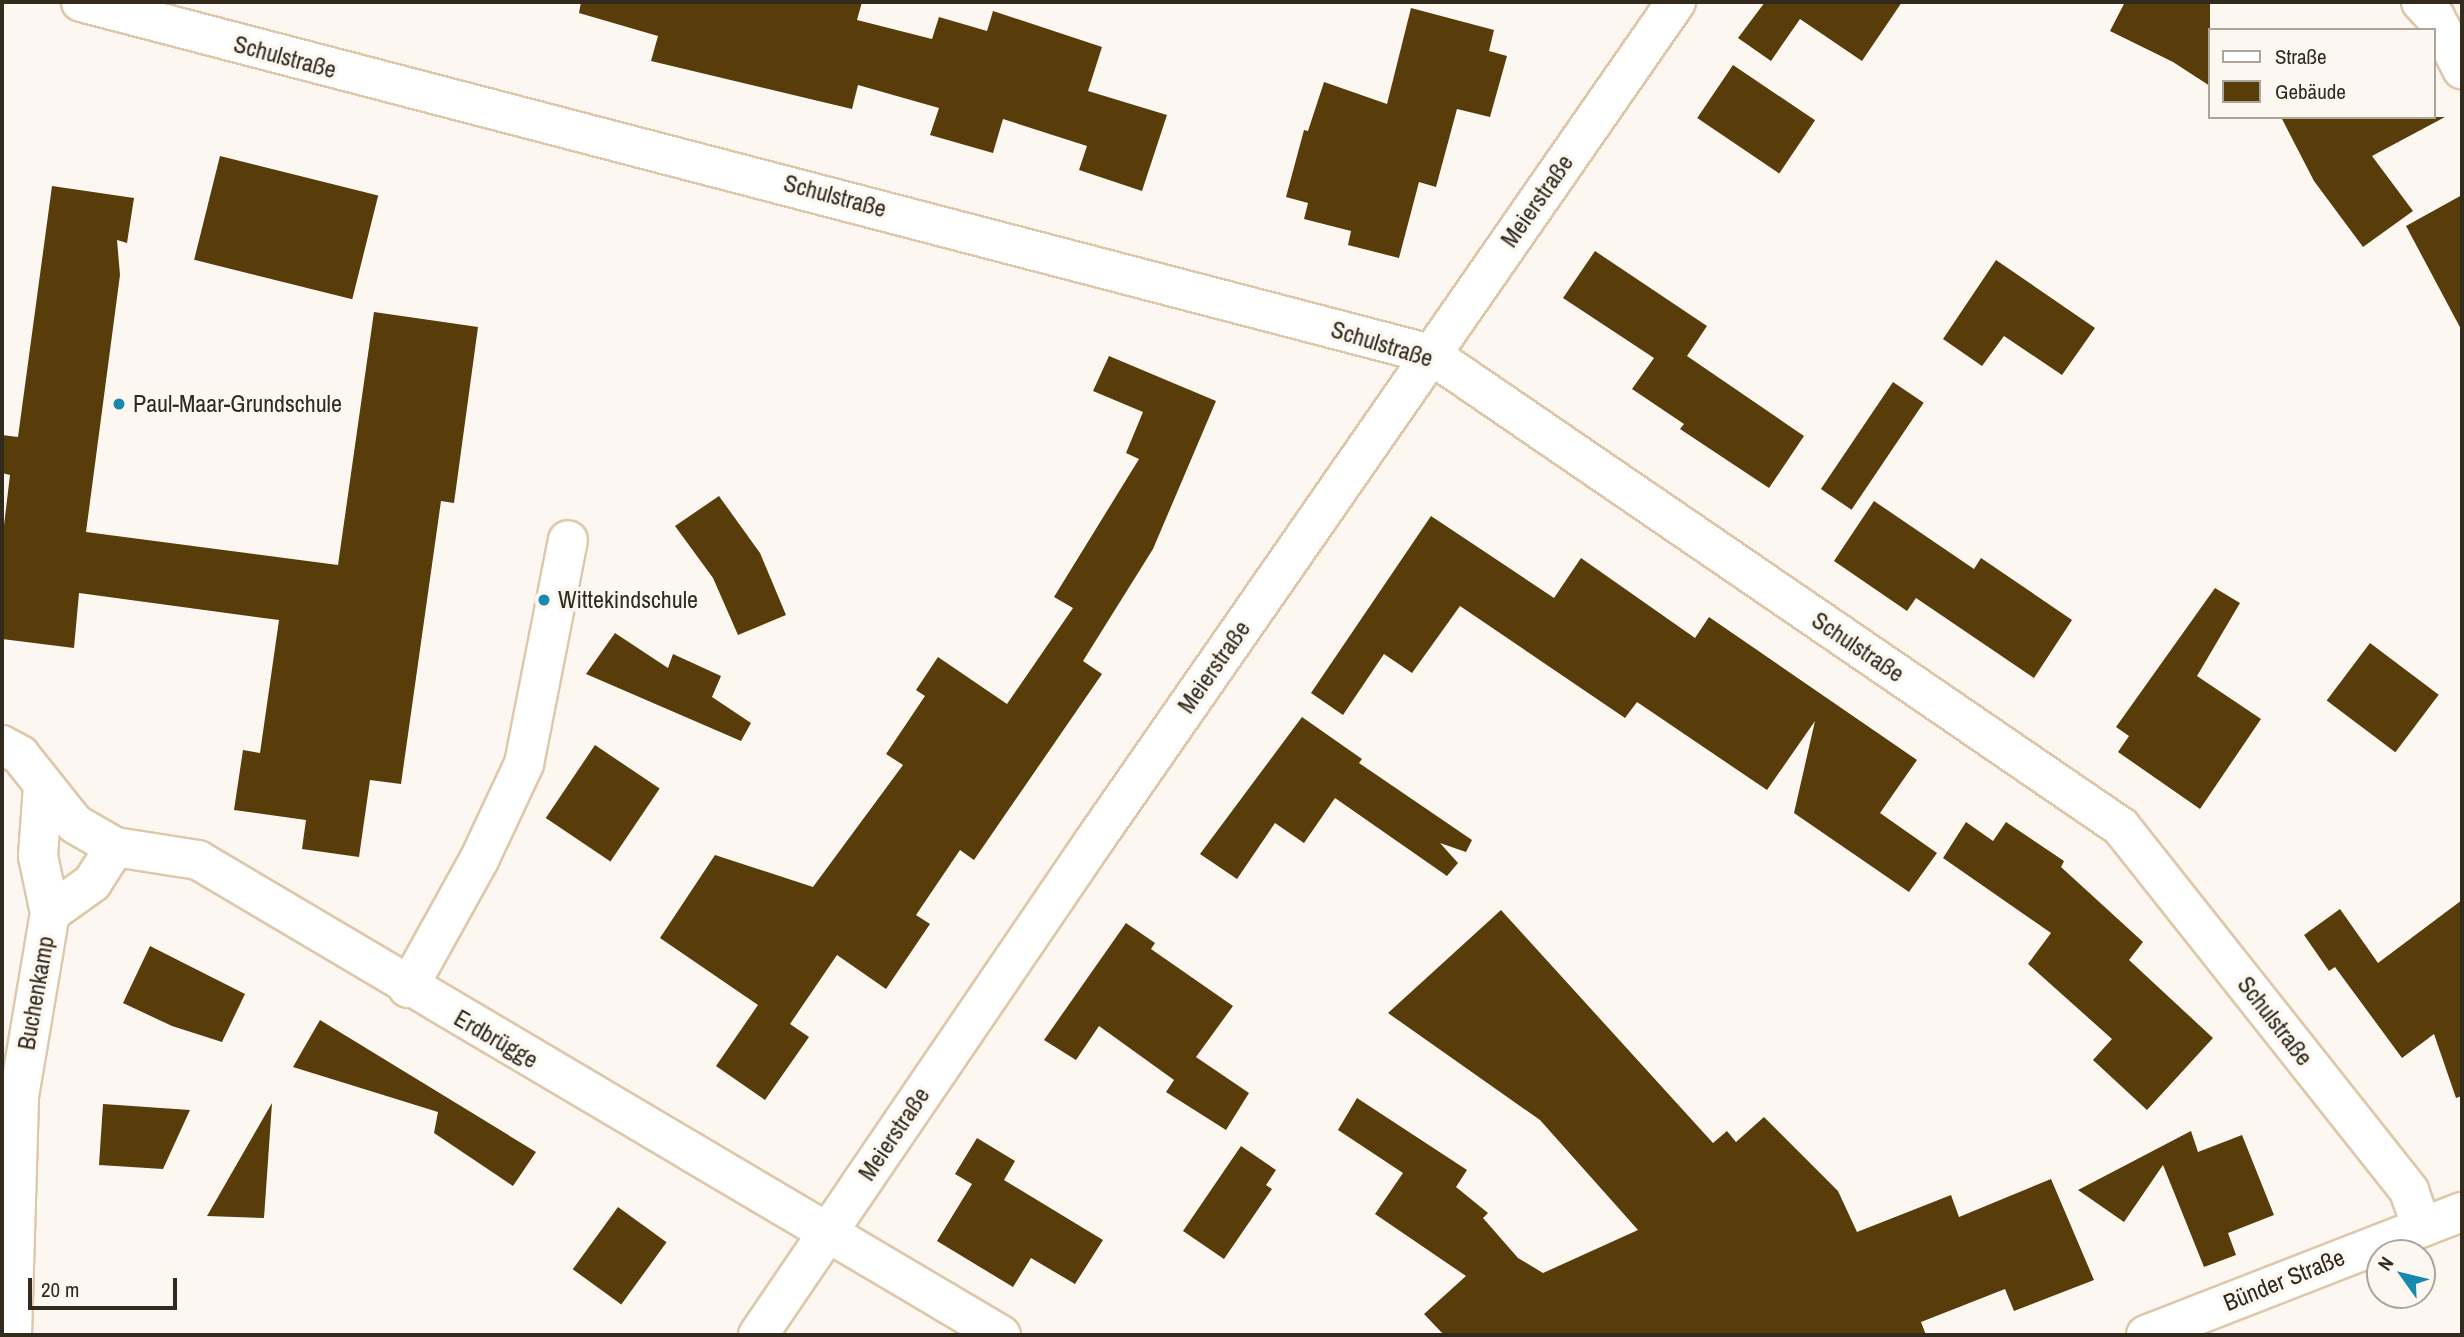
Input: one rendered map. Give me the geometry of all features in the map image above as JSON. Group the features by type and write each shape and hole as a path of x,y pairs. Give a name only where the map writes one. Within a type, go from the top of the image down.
{"street":[{"name":"Schulstraße","path":"81,2 1430,354 2121,827 2409,1191 2422,1226"},
{"name":"Meierstraße","path":"758,1335 1430,354 1676,2"},
{"path":"2421,2 2462,69"},
{"path":"408,988 479,860 524,764 568,540"},
{"name":"Erdbrügge","path":"2,746 20,755 75,824 115,847 198,860 408,988 1001,1335"},
{"path":"43,786 38,856 50,913"},
{"name":"Buchenkamp","path":"12,1335 19,1096 50,913 92,883 115,847"},
{"name":"Bünder Straße","path":"2146,1335 2196,1326 2422,1226 2462,1212"}],"building":[{"path":"581,2 862,2 857,20 932,39 939,17 987,31 993,11 1102,47 1088,91 1167,115 1142,191 1079,170 1087,146 1003,119 993,153 930,135 939,108 858,85 852,109 651,61 658,36 579,13"},
{"path":"1765,2 1902,2 1862,61 1800,19 1771,61 1738,38"},
{"path":"2125,2 2210,2 2208,85 2173,62 2110,31"},
{"path":"1411,8 1494,30 1489,51 1507,56 1490,117 1457,109 1436,187 1419,182 1399,258 1348,245 1351,231 1304,219 1308,203 1286,197 1304,130 1308,131 1324,82 1387,104"},
{"path":"1733,65 1815,120 1779,173 1697,118"},
{"path":"2445,117 2372,156 2413,211 2363,247 2314,181 2282,119"},
{"path":"220,156 378,195 352,299 194,260"},
{"path":"52,186 134,198 127,243 117,240 120,275 86,532 338,565 374,312 478,327 454,503 441,501 401,784 370,780 359,857 302,849 306,820 234,810 243,750 260,753 279,620 79,593 74,648 2,639 2,542 10,475 2,473 2,435 18,437"},
{"path":"2462,195 2462,331 2406,226"},
{"path":"1595,251 1707,326 1687,356 1804,436 1769,488 1680,429 1684,424 1632,389 1654,358 1563,298"},
{"path":"1996,260 2095,328 2062,375 2004,336 1982,366 1943,339"},
{"path":"1109,356 1216,401 1153,549 1083,661 1102,674 974,860 960,850 916,915 930,924 886,989 837,955 790,1024 809,1037 765,1100 716,1066 758,1005 660,938 715,855 813,887 903,765 886,754 925,696 916,690 938,657 1007,704 1073,608 1054,597 1139,459 1126,453 1143,412 1093,391"},
{"path":"1893,382 1924,403 1852,510 1821,489"},
{"path":"719,496 760,553 786,615 738,635 713,578 675,526"},
{"path":"1874,501 1974,569 1981,558 2072,620 2034,678 1916,598 1907,611 1834,561"},
{"path":"1431,516 1554,598 1581,558 1695,638 1709,617 1917,760 1880,813 1937,853 1909,892 1794,813 1815,721 1767,790 1637,702 1625,718 1460,606 1412,673 1384,654 1343,715 1311,693"},
{"path":"2215,588 2240,603 2197,676 2261,719 2200,809 2118,752 2129,736 2116,727"},
{"path":"615,633 668,668 673,654 721,676 712,697 751,723 741,741 586,674"},
{"path":"2370,643 2439,695 2395,752 2327,701"},
{"path":"1302,717 1362,759 1359,763 1472,840 1466,852 1440,843 1458,863 1447,876 1335,798 1304,843 1275,823 1237,879 1200,854"},
{"path":"595,745 660,789 610,862 546,818"},
{"path":"1966,822 1993,841 2006,822 2064,861 2061,867 2143,942 2129,960 2213,1038 2147,1110 2093,1060 2112,1039 2028,964 2051,933 1943,858"},
{"path":"2462,900 2462,1096 2456,1098 2434,1034 2402,1058 2335,967 2329,971 2304,935 2340,909 2378,963"},
{"path":"1501,910 1713,1143 1727,1131 1736,1142 1764,1117 1838,1191 1857,1232 1951,1195 1959,1217 2051,1179 2094,1280 2014,1311 2005,1289 1921,1322 1926,1335 1444,1335 1424,1314 1466,1276 1375,1214 1403,1173 1338,1130 1357,1098 1467,1170 1456,1187 1488,1213 1483,1218 1518,1258 1543,1273 1638,1230 1540,1120 1388,1013"},
{"path":"1126,923 1155,943 1151,949 1233,1006 1196,1057 1249,1093 1226,1130 1166,1092 1174,1080 1099,1026 1076,1060 1044,1040"},
{"path":"150,946 245,994 222,1042 172,1026 123,1003"},
{"path":"320,1020 536,1152 513,1186 434,1133 438,1112 293,1067"},
{"path":"272,1103 264,1218 207,1216"},
{"path":"103,1104 190,1110 163,1169 99,1165"},
{"path":"2191,1131 2198,1152 2242,1135 2274,1215 2228,1233 2236,1255 2204,1267 2163,1165 2124,1222 2078,1190"},
{"path":"977,1138 1015,1161 1004,1180 1103,1240 1075,1284 1031,1258 1013,1287 937,1241 972,1184 955,1174"},
{"path":"1241,1146 1276,1170 1266,1185 1272,1189 1224,1259 1183,1231"},
{"path":"618,1207 667,1242 621,1305 573,1269"}],"place":[{"name":"Paul-Maar-Grundschule","path":"119,404"},
{"name":"Wittekindschule","path":"544,600"}]}
